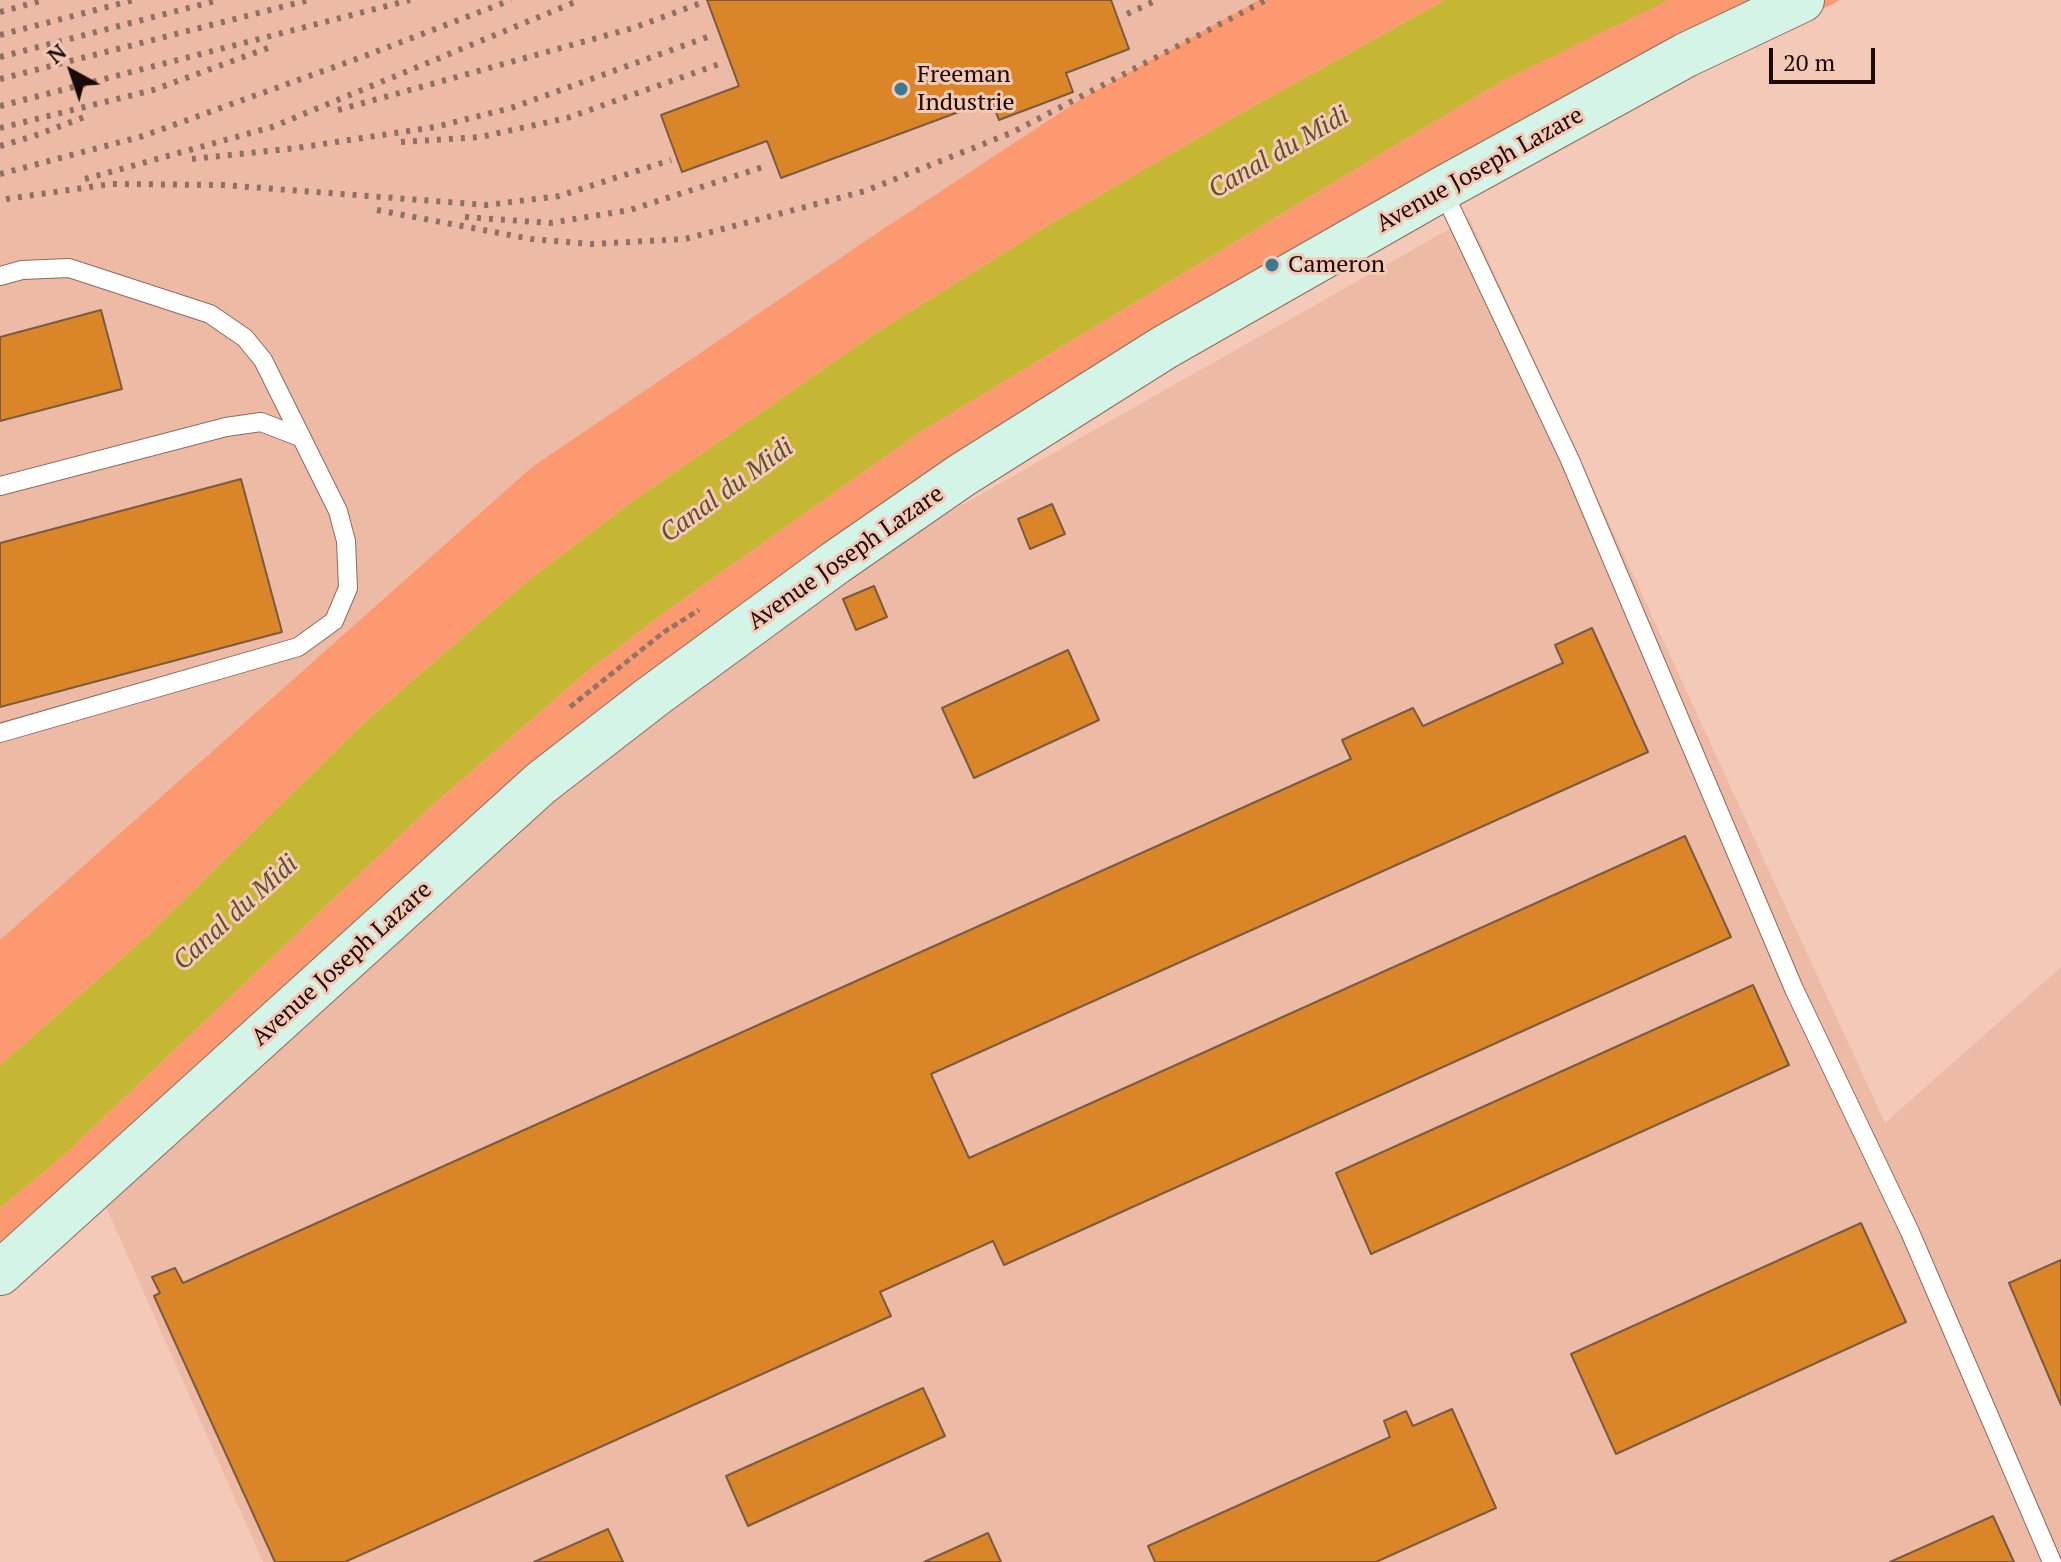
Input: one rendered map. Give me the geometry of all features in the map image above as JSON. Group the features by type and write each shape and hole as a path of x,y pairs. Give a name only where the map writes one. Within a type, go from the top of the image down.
{"main road":[{"name":"Avenue Joseph Lazare","path":"0,1273 541,783 835,563 962,475 1165,347 1442,189 1686,55 1802,0"}],"lane":[{"path":"1442,189 1570,460 1794,989 1910,1232 2052,1562"},
{"path":"0,276 22,270 69,268 210,314 245,338 263,360 338,511 346,541 348,588 334,621 298,647 0,733"},
{"path":"0,486 226,427 261,422 300,437"}],"shaded area":[{"path":"0,0 1259,0 1081,99 532,467 0,940"},
{"path":"1259,0 1445,0 1044,228 873,335 629,504 524,584 365,722 145,938 0,1065 0,940 532,467 1081,99"},
{"path":"1666,0 1840,0 1691,77 1292,269 652,697 0,1273 0,1208 65,1154 429,808 591,668 669,609 920,432 1500,82"},
{"name":"Cameron","path":"1469,218 1885,1123 2061,967 2061,1562 263,1562 103,1200 551,802 838,575"}],"water":[{"name":"Canal du Midi","path":"1445,0 1668,0 1500,82 920,432 669,609 591,668 429,808 65,1154 0,1208 0,1065 145,938 365,722 524,584 629,504 873,335 1044,228"}],"building":[{"name":"Freeman Industrie","path":"707,0 1111,0 1129,49 1066,73 1073,92 999,120 991,100 781,178 767,141 682,172 661,115 739,86"},
{"path":"101,310 122,389 0,421 0,337"},
{"path":"241,479 282,632 0,707 0,543"},
{"path":"1052,504 1065,534 1030,549 1018,519"},
{"path":"874,586 887,617 856,630 843,599"},
{"path":"1592,628 1648,752 931,1074 969,1158 1685,836 1731,937 1004,1265 993,1241 880,1292 891,1316 345,1562 275,1562 154,1296 160,1293 152,1277 175,1268 183,1283 1351,759 1342,740 1413,708 1423,726 1563,663 1555,645"},
{"path":"1068,650 1099,720 974,778 942,708"},
{"path":"1753,985 1789,1065 1371,1254 1336,1173"},
{"path":"1861,1223 1906,1322 1616,1454 1571,1354"},
{"path":"2061,1260 2061,1405 2009,1283"},
{"path":"923,1388 945,1436 748,1526 726,1476"},
{"path":"1452,1409 1496,1508 1376,1562 1155,1562 1148,1546 1390,1437 1384,1421 1406,1411 1413,1426"},
{"path":"1993,1516 2014,1562 1890,1562"},
{"path":"608,1529 623,1562 534,1562"},
{"path":"988,1533 1001,1562 924,1562"}],"railway":[{"path":"0,12 44,0"},
{"path":"0,35 134,0"},
{"path":"0,57 219,0"},
{"path":"0,79 309,0"},
{"path":"0,106 410,0"},
{"path":"0,174 143,136 511,0"},
{"path":"85,179 272,127 580,0"},
{"path":"1127,14 1157,0"},
{"path":"377,210 531,239 591,244 685,239 865,191 1011,133 1266,0"},
{"path":"338,110 633,28 701,3"},
{"path":"192,159 296,148 435,127 511,108 713,35"},
{"path":"0,128 153,90 268,48"},
{"path":"401,142 480,137 567,118 725,62"},
{"path":"0,146 87,116"},
{"path":"6,199 111,184 223,185 487,205 559,196 671,160"},
{"path":"465,217 550,223 630,210 766,166"}],"place":[{"name":"Freeman Industrie","path":"901,89"},
{"name":"Cameron","path":"1272,265"}]}
